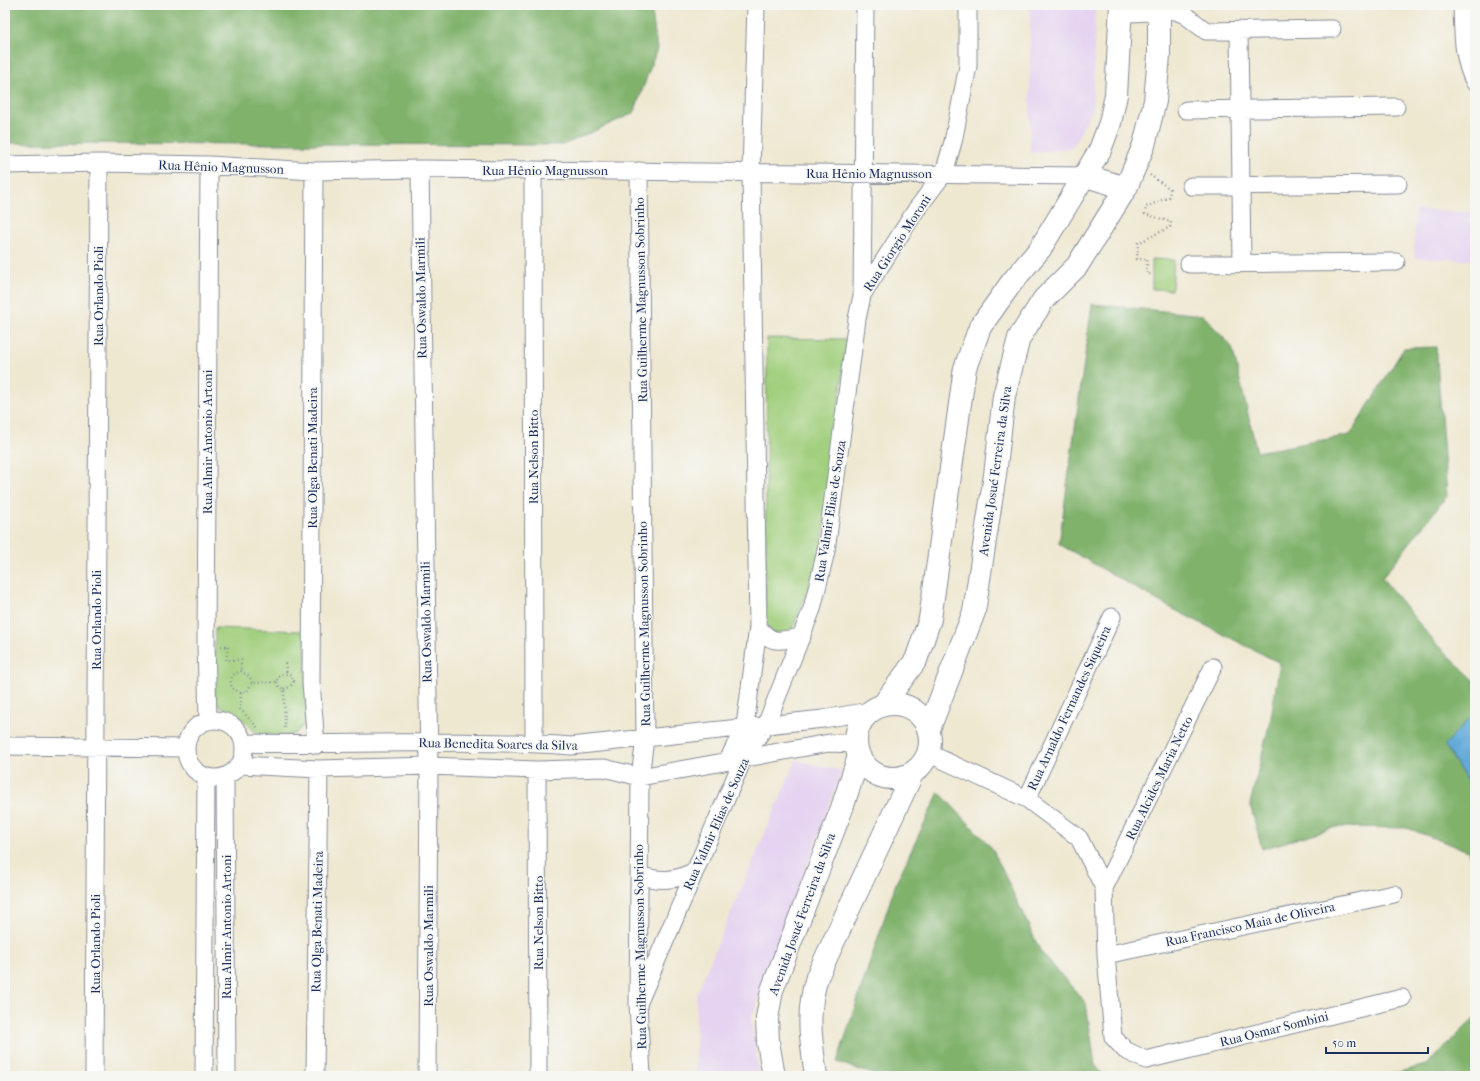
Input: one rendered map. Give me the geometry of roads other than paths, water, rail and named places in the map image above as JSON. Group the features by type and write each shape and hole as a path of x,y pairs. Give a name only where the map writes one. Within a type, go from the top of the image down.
{"main road":[{"path":"877,708 892,704 904,705 915,710 929,729 930,741 928,753 922,764 913,772 901,777 889,778 877,774 866,766 858,750 857,731 862,720 877,708 916,660 930,619 966,368 980,326 1012,282 1040,249 1086,176 1100,150 1110,123 1116,95 1121,8 1159,7"},
{"name":"Avenida Josué Ferreira da Silva","path":"929,729 974,612 995,475 1004,396 1019,338 1044,299 1077,266 1129,181 1144,145 1154,101 1159,54 1159,7"},
{"path":"1086,176 1129,181"},
{"name":"Avenida Josué Ferreira da Silva","path":"774,1076 768,1042 767,1018 772,990 842,808 858,750"},
{"path":"816,1076 810,1022 812,994 817,977 913,772"}],"street":[{"path":"736,758 746,726 758,627 751,172 756,5"},
{"name":"Rua Valmir Elias de Souza","path":"638,1004 695,871 736,758 766,725 812,609 826,550 857,319 862,296 864,5"},
{"name":"Rua Giorgio Moroni","path":"862,296 916,210 944,173 953,142 968,66 968,5"},
{"path":"1462,5 1463,42 1466,61 1475,83"},
{"path":"1159,7 1176,11 1206,30 1332,29"},
{"path":"1239,30 1242,264"},
{"path":"1186,110 1396,107"},
{"name":"Rua Orlando Pioli","path":"94,1076 99,164"},
{"name":"Rua Hênio Magnusson","path":"5,165 209,164 314,171 420,169 944,173 1086,176"},
{"name":"Rua Almir Antonio Artoni","path":"208,720 206,644 209,164"},
{"name":"Rua Oswaldo Marmili","path":"420,169 427,743 429,766 427,1076"},
{"name":"Rua Nelson Bitto","path":"532,170 534,743"},
{"name":"Rua Olga Benati Madeira","path":"314,171 310,682 316,745"},
{"name":"Rua Guilherme Magnusson Sobrinho","path":"639,171 645,739 640,777 639,875 638,1004 642,1076"},
{"path":"1191,186 1398,184"},
{"path":"1189,264 1396,262"},
{"name":"Rua Arnaldo Fernandes Siqueira","path":"1027,799 1112,617"},
{"path":"758,627 766,638 777,640 802,637"},
{"name":"Rua Alcides Maria Netto","path":"1104,888 1213,667"},
{"name":"Rua Benedita Soares da Silva","path":"244,743 316,745 534,743 572,746 766,725 877,708"},
{"path":"208,720 227,722 242,736 244,743 244,755 240,765 234,772 225,777 215,779 206,778 197,773 187,758 187,739 192,730 199,724 208,720"},
{"name":"Rua Benedita Soares da Silva","path":"240,765 319,769 429,766 537,770 604,768 640,777 736,758 829,742 858,750"},
{"path":"5,746 186,748"},
{"path":"928,753 1027,799 1079,838 1104,888 1106,955"},
{"name":"Rua Olga Benati Madeira","path":"315,1076 319,769"},
{"name":"Rua Nelson Bitto","path":"537,770 538,1076"},
{"name":"Rua Almir Antonio Artoni","path":"225,777 227,1076"},
{"name":"Rua Almir Antonio Artoni","path":"204,1076 206,778"},
{"path":"639,875 654,880 670,880 681,878 695,871"},
{"name":"Rua Francisco Maia de Oliveira","path":"1106,955 1394,894"},
{"name":"Rua Osmar Sombini","path":"1106,955 1113,1037 1125,1050 1146,1060 1402,998"}],"water":[{"path":"1471,717 1475,725 1475,794 1445,745"}]}
